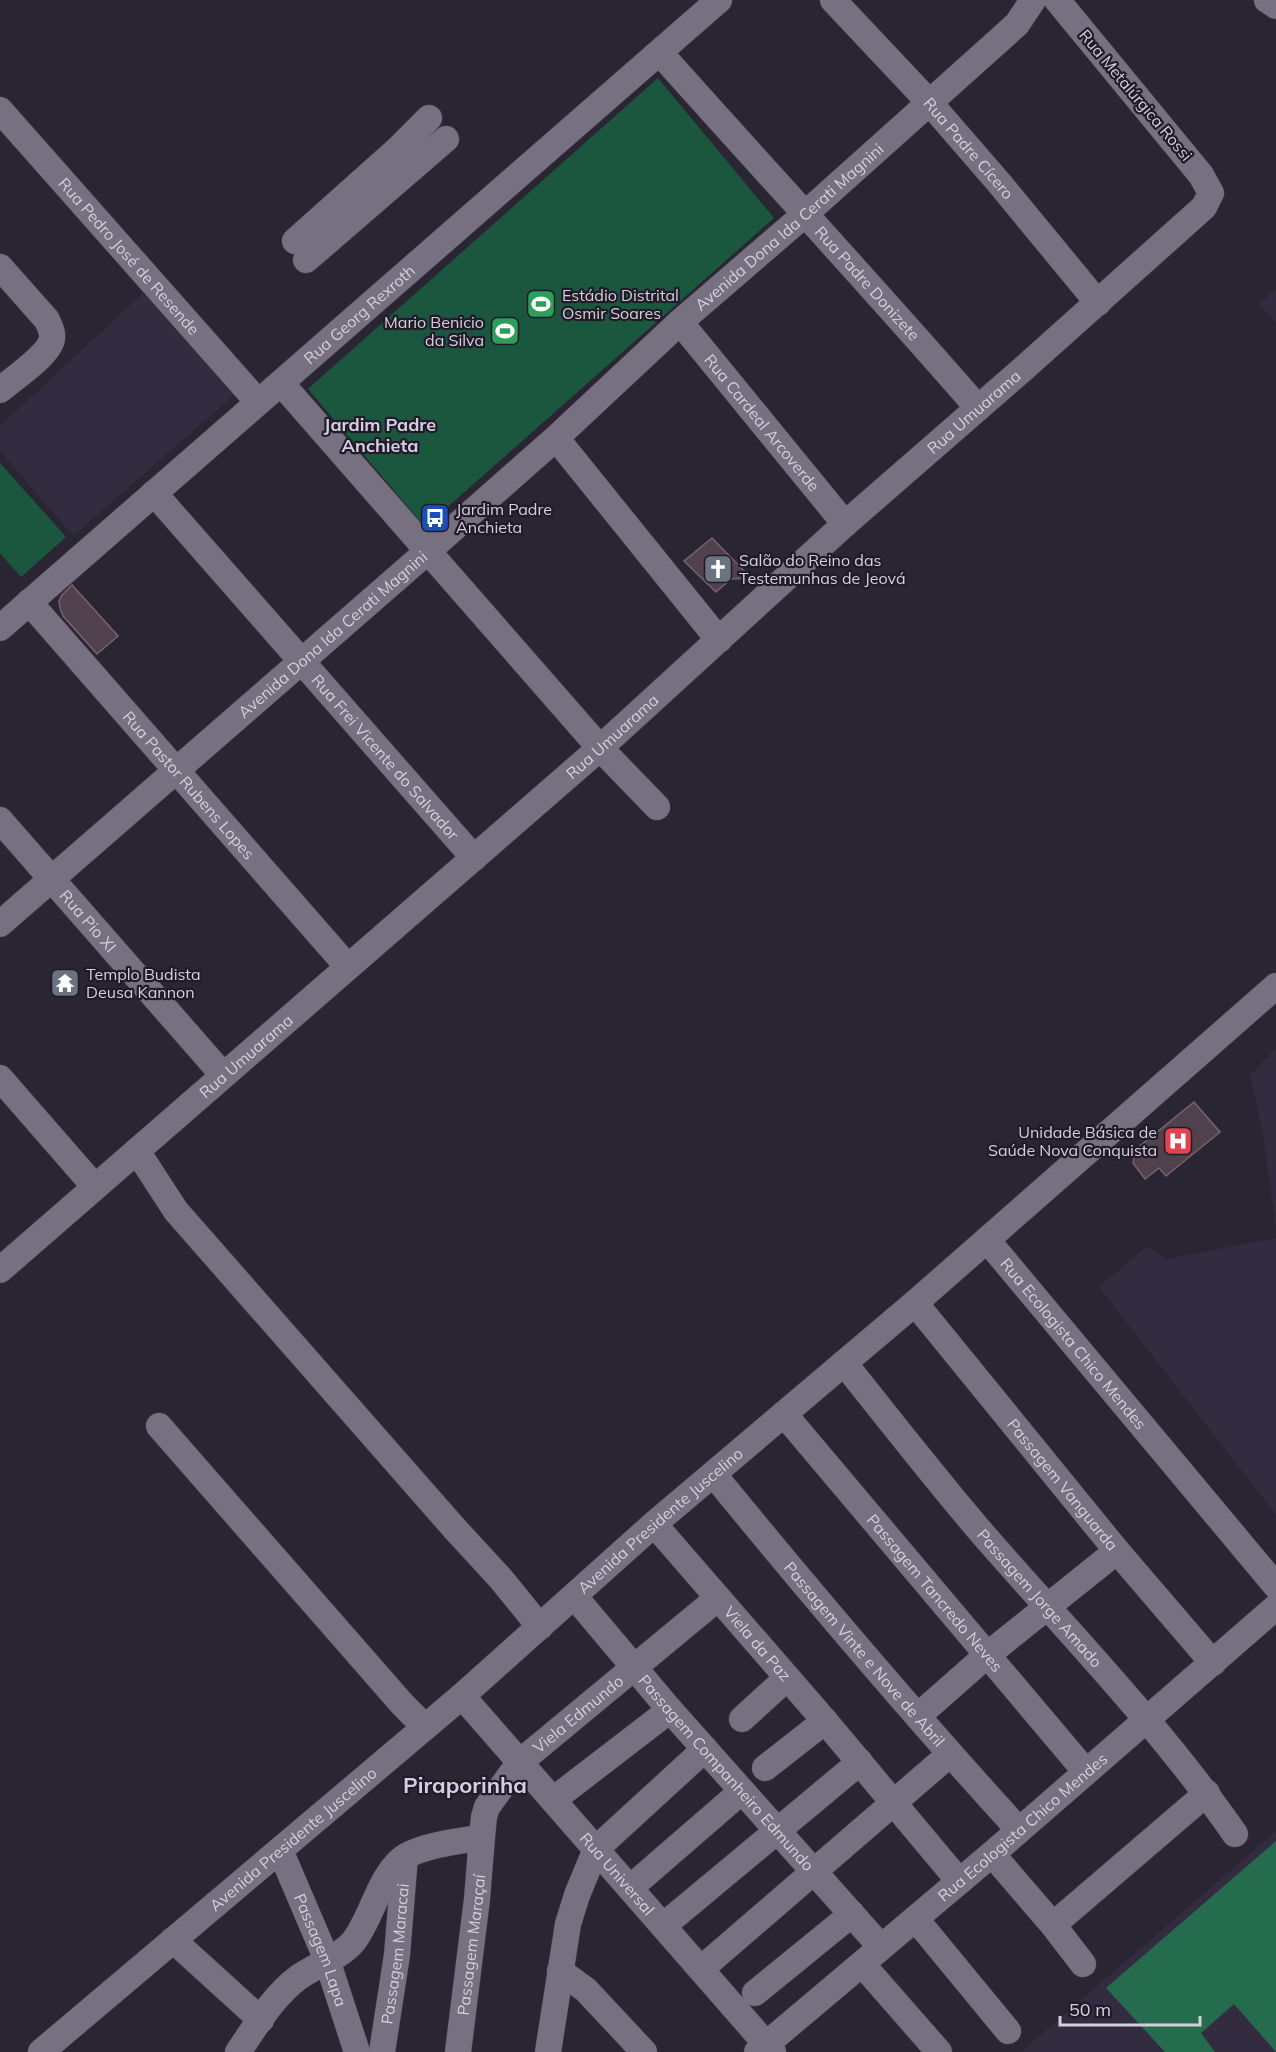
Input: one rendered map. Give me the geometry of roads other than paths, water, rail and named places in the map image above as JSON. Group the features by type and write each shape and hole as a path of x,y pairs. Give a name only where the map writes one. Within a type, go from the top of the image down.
{"street":[{"name":"Rua Georg Rexroth","path":"2,623 29,602 719,0"},
{"name":"Rua Padre Cícero","path":"833,0 929,102 1098,303"},
{"name":"Avenida Dona Ida Cerati Magnini","path":"0,924 556,438 680,322 804,215 1017,24 1033,0"},
{"name":"Rua Metalúrgica Rossi","path":"1056,0 1201,175 1211,193"},
{"path":"1267,0 1276,6"},
{"name":"Rua Padre Donizete","path":"660,53 804,215 894,311 978,408"},
{"name":"Rua Pedro José de Resende","path":"0,110 258,402"},
{"path":"429,118 301,250 446,139"},
{"name":"Rua Umuarama","path":"0,1270 600,747 845,524 1204,207 1211,193"},
{"path":"0,267 47,320 52,340 47,351 0,390"},
{"name":"Rua Cardeal Arcoverde","path":"680,322 845,524"},
{"path":"281,383 600,747 657,807"},
{"path":"556,438 719,640"},
{"name":"Rua Frei Vicente do Salvador","path":"154,493 474,858"},
{"name":"Rua Pastor Rubens Lopes","path":"29,602 348,967"},
{"name":"Rua Pio XI","path":"0,820 223,1076"},
{"name":"Avenida Presidente Juscelino","path":"41,2052 462,1696 654,1524 915,1303 1276,986"},
{"path":"0,1078 95,1187"},
{"path":"137,1150 176,1210 454,1529 501,1579 540,1627"},
{"name":"Rua Ecologista Chico Mendes","path":"987,1240 1276,1586"},
{"name":"Passagem Vanguarda","path":"915,1303 1117,1551 1213,1663"},
{"name":"Passagem Jorge Amado","path":"844,1363 981,1531 1207,1793 1235,1834"},
{"name":"Passagem Tancredo Neves","path":"784,1414 1086,1773"},
{"path":"159,1426 403,1705 425,1727"},
{"name":"Passagem Vinte e Nove de Abril","path":"714,1475 810,1593 1019,1830"},
{"name":"Viela da Paz","path":"654,1524 825,1721 959,1881"},
{"path":"918,1716 1047,1605 1117,1551"},
{"name":"Passagem Companheiro Edmundo","path":"575,1597 670,1710 881,1947"},
{"name":"Viela Edmundo","path":"482,1837 484,1817 488,1807 520,1762 718,1598"},
{"name":"Rua Ecologista Chico Mendes","path":"765,2049 1276,1607"},
{"path":"742,1719 787,1678"},
{"name":"Rua Universal","path":"462,1696 701,1969 765,2049"},
{"path":"553,1800 670,1710"},
{"path":"765,1768 825,1721"},
{"path":"548,2052 568,1924 596,1849 705,1749"},
{"path":"701,1969 950,1754"},
{"path":"663,1926 860,1762"},
{"path":"630,1888 742,1791"},
{"path":"1053,1925 1207,1793"},
{"path":"238,2052 288,1987 351,1944 361,1930 386,1880 405,1857 426,1849 482,1837"},
{"name":"Passagem Maraçaí","path":"458,2052 477,1899 482,1837"},
{"name":"Passagem Lapa","path":"280,1850 327,1960 357,2052"},
{"path":"992,1854 1083,1964"},
{"name":"Passagem Maracai","path":"382,2052 397,1955 405,1857"},
{"path":"755,1993 852,1914"},
{"path":"914,1920 924,1929 1008,2031"},
{"path":"173,1940 261,2020"},
{"path":"862,1964 939,2052"},
{"path":"560,1971 594,1998 644,2052"}],"place":[{"name":"Estádio Distrital Osmir Soares","path":"541,304"},
{"name":"Mario Benicio da Silva","path":"505,331"},
{"name":"Jardim Padre Anchieta","path":"435,518"},
{"name":"Salão do Reino das Testemunhas de Jeová","path":"718,569"},
{"name":"Templo Budista Deusa Kannon","path":"65,983"},
{"name":"Unidade Básica de Saúde Nova Conquista","path":"1178,1141"}],"district":[{"name":"Jardim Padre Anchieta","path":"380,434"},
{"name":"Piraporinha","path":"465,1785"}]}
